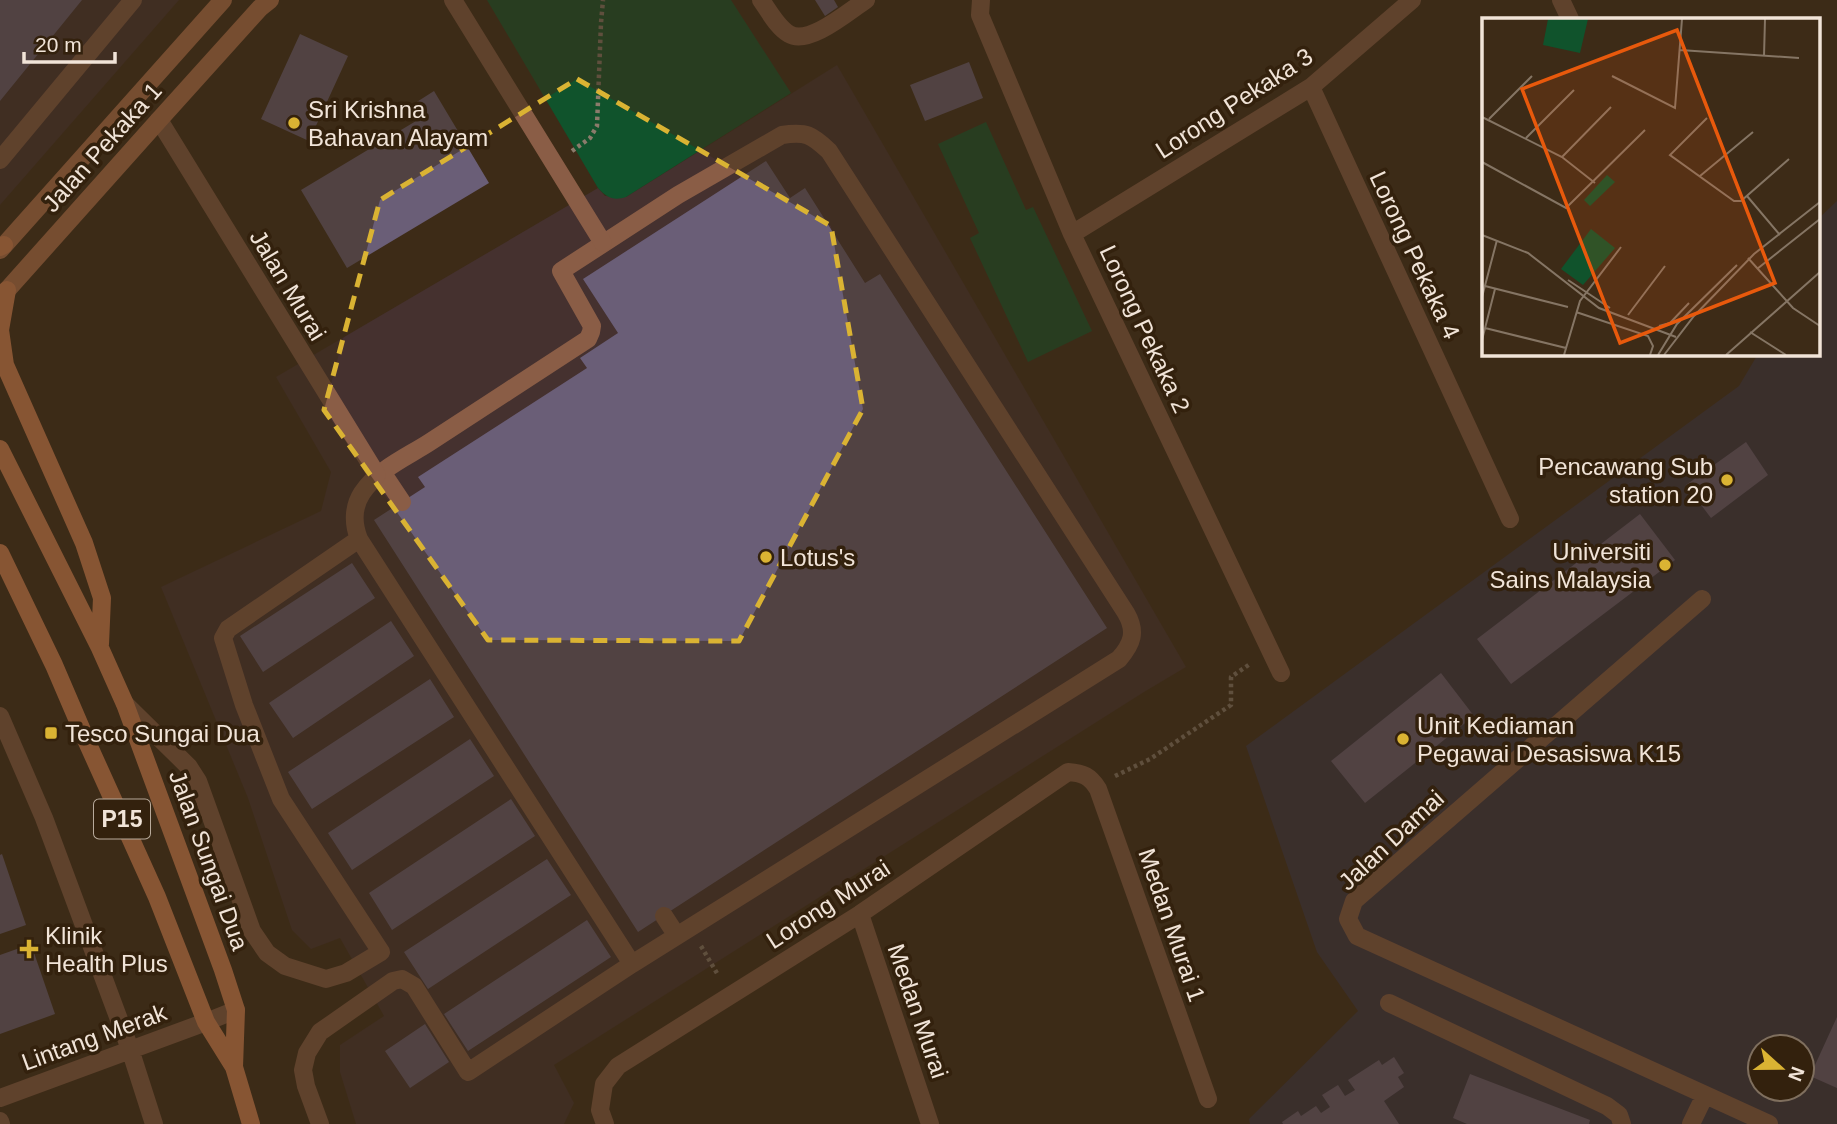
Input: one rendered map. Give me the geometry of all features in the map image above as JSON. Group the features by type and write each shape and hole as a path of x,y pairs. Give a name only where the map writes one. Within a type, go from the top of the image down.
{"main road":[{"name":"Jalan Pekaka 1","path":"1,248 223,0"},
{"name":"Jalan Pekaka 1","path":"4,294 270,0"},
{"path":"4,294 0,330 5,365 84,543 102,598 100,648"},
{"name":"Jalan Sungai Dua","path":"0,449 100,648 125,704 236,1010 234,1067"},
{"name":"Jalan Sungai Dua","path":"0,553 54,665 157,897 206,1022 234,1067 251,1124"}],"street":[{"path":"0,160 133,0"},
{"path":"453,0 603,243"},
{"path":"761,0 789,34 802,38 814,34 866,0"},
{"name":"Lorong Pekaka 2","path":"981,0 980,15 1072,234 1281,673"},
{"name":"Lorong Pekaka 3","path":"1072,234 1311,87 1412,0"},
{"path":"1561,0 1570,18"},
{"name":"Lorong Pekaka 4","path":"1311,87 1510,519"},
{"name":"Jalan Murai","path":"159,120 380,473 401,502"},
{"path":"320,1124 306,1086 303,1069 307,1053 320,1032 393,981 402,979 414,986 468,1072 632,964 1119,659 1130,647 1131,622 829,151 816,139 799,132 782,135 678,195 561,271 592,326 588,339 380,473 360,495 354,515 359,539 632,964"},
{"path":"125,704 189,767 198,781 252,931 267,953 285,966 326,979 346,973 381,952 281,799 244,705 223,638 228,629 359,539"},
{"name":"Jalan Damai","path":"1702,598 1354,901 1348,919 1357,936 1769,1124"},
{"path":"0,716 44,818 130,1049 153,1124"},
{"name":"Lorong Murai","path":"605,1124 600,1110 604,1084 618,1066 860,914 1068,772 1089,779"},
{"name":"Medan Murai 1","path":"1089,779 1208,1099"},
{"name":"Medan Murai","path":"860,914 930,1124"},
{"path":"664,916 683,932"},
{"path":"1389,1003 1607,1105 1619,1115 1622,1124"},
{"name":"Lintang Merak","path":"0,1098 236,1010"},
{"path":"1691,1124 1705,1095"}],"path":[{"path":"576,148 590,138 597,126 603,0"},
{"path":"1089,779 1150,759 1231,705 1231,677 1270,650"},
{"path":"683,932 729,996"}],"highlighted area":[{"path":"577,79 831,226 863,409 739,641 488,640 324,410 380,200"}],"shaded area":[{"path":"0,0 179,0 0,205"},
{"path":"837,65 1186,667 554,1065 574,1103 564,1124 356,1124 340,1072 340,1045 384,1016 340,938 311,949 292,930 248,798 161,587 321,511 331,472 276,377 598,188 605,196 626,197"},
{"name":"Universiti Sains Malaysia","path":"1837,201 1837,1124 1250,1124 1249,1119 1358,1011 1317,952 1246,746 1739,386 1757,355 1820,355 1820,217"}],"green space":[{"path":"487,0 731,0 791,93 626,197 611,198 598,188"},
{"path":"986,122 1026,210 1033,207 1092,331 1028,362 970,238 979,233 938,144"}],"building":[{"path":"0,0 82,0 0,101"},
{"path":"815,0 834,0 838,7 825,16"},
{"path":"300,34 348,56 309,141 261,119"},
{"path":"969,62 983,98 925,121 910,85"},
{"path":"434,91 489,183 347,268 301,190 421,118 412,105"},
{"name":"Lotus's","path":"766,161 790,198 805,188 865,283 880,274 1107,628 638,932 374,520 425,487 418,477 587,368 580,358 618,333 583,279"},
{"name":"Pencawang Sub station 20","path":"1746,442 1768,475 1711,518 1686,485"},
{"path":"1640,514 1675,560 1511,684 1477,639"},
{"path":"352,563 375,598 263,672 240,636"},
{"path":"391,621 414,656 293,738 269,703"},
{"name":"Unit Kediaman Pegawai Desasiswa K15","path":"1441,673 1474,716 1365,803 1331,761"},
{"path":"430,679 454,717 312,809 288,772"},
{"path":"470,739 494,776 352,870 328,833"},
{"path":"511,799 535,836 392,930 369,893"},
{"path":"2,854 26,925 0,934 0,855"},
{"path":"547,859 571,895 428,989 404,952"},
{"path":"587,920 611,957 468,1051 444,1014"},
{"path":"31,944 55,1014 0,1034 0,955"},
{"path":"1837,1017 1837,1088 1816,1079 1816,1063"},
{"path":"425,1024 449,1062 410,1088 385,1051"},
{"path":"1394,1057 1404,1073 1398,1077 1404,1087 1384,1101 1399,1124 1283,1124 1282,1122 1298,1111 1301,1116 1316,1106 1321,1113 1330,1107 1322,1095 1338,1085 1345,1096 1355,1090 1348,1080 1379,1060 1382,1065"},
{"path":"1470,1074 1590,1120 1589,1124 1467,1124 1453,1118"}],"place":[{"name":"Sri Krishna Bahavan Alayam","path":"294,123"},
{"name":"Pencawang Sub station 20","path":"1727,480"},
{"name":"Lotus's","path":"766,557"},
{"name":"Universiti Sains Malaysia","path":"1665,565"},
{"name":"Tesco Sungai Dua","path":"51,733"},
{"name":"Unit Kediaman Pegawai Desasiswa K15","path":"1403,739"},
{"name":"Klinik Health Plus","path":"29,949"}]}
